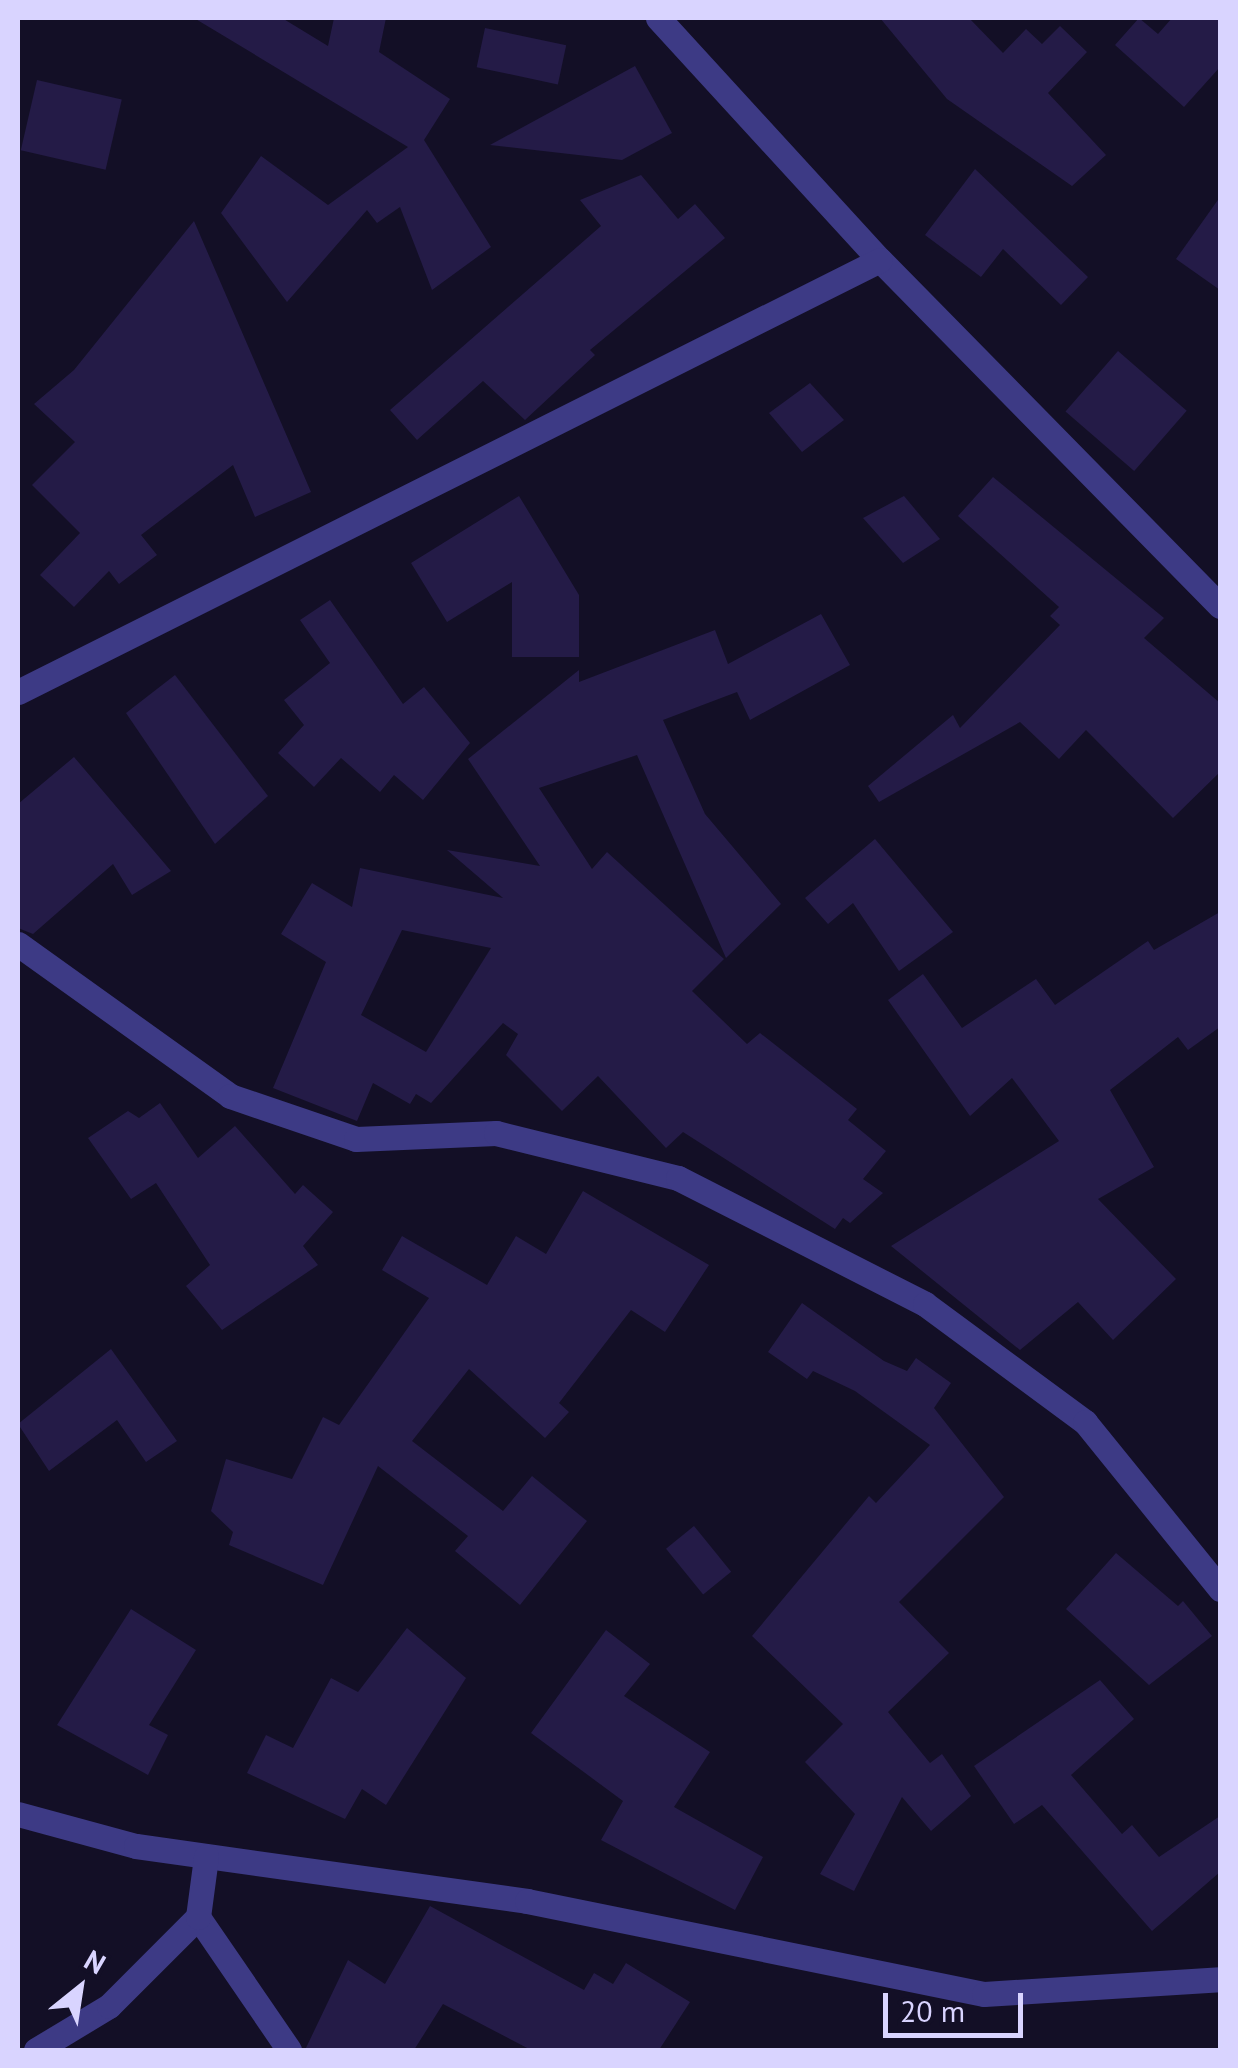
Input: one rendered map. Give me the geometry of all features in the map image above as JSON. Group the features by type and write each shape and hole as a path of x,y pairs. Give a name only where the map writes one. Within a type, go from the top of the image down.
{"street":[{"path":"658,18 880,260 1220,606"},
{"path":"18,692 880,260"},
{"path":"18,944 230,1096 356,1139 496,1133 678,1178 925,1304 1085,1422 1220,1589"},
{"path":"18,1814 206,1857 527,1901 984,1994 1220,1979"},
{"path":"36,2050 108,2006 198,1917 206,1857"},
{"path":"198,1917 289,2050"}],"building":[{"path":"194,18 282,18 328,46 334,18 386,18 379,52 450,99 424,140 491,247 432,290 400,207 377,223 367,210 287,302 221,213 261,156 328,205 408,147"},
{"path":"880,18 969,18 1003,53 1026,29 1042,44 1060,26 1087,52 1048,93 1106,155 1072,186 947,99"},
{"path":"1139,18 1158,34 1172,18 1220,18 1220,67 1184,107 1115,45"},
{"path":"485,28 566,45 558,84 477,67"},
{"path":"635,66 672,133 622,160 490,145"},
{"path":"37,80 122,100 106,170 21,150"},
{"path":"975,169 1088,277 1061,305 1003,249 981,277 925,235"},
{"path":"641,175 678,219 695,204 725,238 590,350 595,355 525,420 483,381 417,440 390,410 601,226 580,200"},
{"path":"1220,197 1220,290 1176,259"},
{"path":"194,221 311,492 255,517 233,465 141,535 157,555 119,584 109,571 74,607 40,575 80,533 32,485 75,442 34,404 74,370"},
{"path":"1118,351 1187,411 1134,471 1066,411"},
{"path":"810,383 844,420 802,452 769,413"},
{"path":"993,477 1164,618 1144,638 1220,703 1220,772 1173,818 1086,730 1059,759 1020,722 879,802 868,786 953,715 960,728 1060,625 1050,616 1059,607 958,516"},
{"path":"519,496 579,595 579,657 512,657 512,582 447,622 411,563"},
{"path":"904,496 940,539 903,563 863,518"},
{"path":"330,600 403,704 424,687 470,743 423,800 394,775 380,792 341,758 314,787 278,753 304,725 284,700 330,663 300,620"},
{"path":"821,614 850,665 750,720 737,692 663,720 705,814 781,904 726,958 637,755 539,788 592,869 607,852 724,959 692,991 747,1044 760,1033 857,1109 848,1120 886,1151 863,1179 883,1193 850,1223 843,1218 835,1229 683,1132 666,1148 598,1076 562,1111 506,1055 518,1034 503,1023 431,1103 416,1094 410,1104 373,1083 357,1121 273,1088 326,962 281,934 312,883 352,907 360,868 503,898 447,850 540,866 468,759 579,670 579,682 715,630 728,664","holes":["402,930 491,948 426,1052 361,1015"]},
{"path":"175,675 268,796 215,844 126,713"},
{"path":"74,757 171,871 132,895 113,864 33,934 18,928 18,804"},
{"path":"875,839 953,932 899,971 853,903 828,924 805,898"},
{"path":"1220,912 1220,1027 1188,1050 1178,1037 1110,1090 1154,1167 1098,1199 1176,1279 1113,1340 1078,1302 1020,1350 891,1246 1059,1141 1012,1078 970,1116 888,1000 923,974 962,1028 1036,979 1055,1005 1148,941 1154,950"},
{"path":"160,1103 198,1158 235,1126 295,1194 303,1185 333,1212 303,1246 318,1265 222,1330 186,1286 210,1265 156,1183 131,1199 88,1138 128,1111 139,1118"},
{"path":"583,1191 709,1265 665,1332 631,1310 559,1403 569,1412 545,1438 469,1369 412,1441 503,1511 532,1476 587,1521 520,1605 455,1551 468,1536 378,1466 323,1585 229,1545 233,1532 211,1511 226,1459 292,1479 323,1417 339,1425 429,1298 382,1270 402,1236 487,1285 516,1236 546,1254"},
{"path":"802,1303 884,1361 907,1371 916,1358 951,1383 934,1408 1004,1497 899,1602 949,1653 888,1712 930,1763 942,1754 971,1796 931,1831 902,1797 854,1891 820,1874 855,1814 805,1762 843,1724 752,1636 869,1496 876,1503 930,1445 855,1391 813,1371 807,1379 768,1352"},
{"path":"111,1349 177,1441 146,1462 117,1420 49,1471 18,1424"},
{"path":"694,1526 731,1572 703,1595 666,1549"},
{"path":"1116,1553 1178,1606 1183,1601 1212,1636 1149,1685 1066,1609"},
{"path":"131,1609 196,1650 149,1725 168,1735 148,1775 57,1725"},
{"path":"407,1628 466,1678 386,1805 362,1789 345,1819 247,1773 266,1735 293,1748 331,1678 358,1692"},
{"path":"606,1630 650,1664 624,1696 710,1752 674,1807 763,1857 735,1910 601,1840 623,1801 531,1733"},
{"path":"1100,1680 1134,1719 1071,1775 1122,1834 1132,1825 1159,1857 1220,1816 1220,1872 1152,1931 1042,1805 1014,1824 974,1766"},
{"path":"430,1906 584,1990 594,1973 613,1984 626,1963 690,2002 659,2050 531,2050 443,2004 414,2050 305,2050 348,1960 385,1984"}]}
